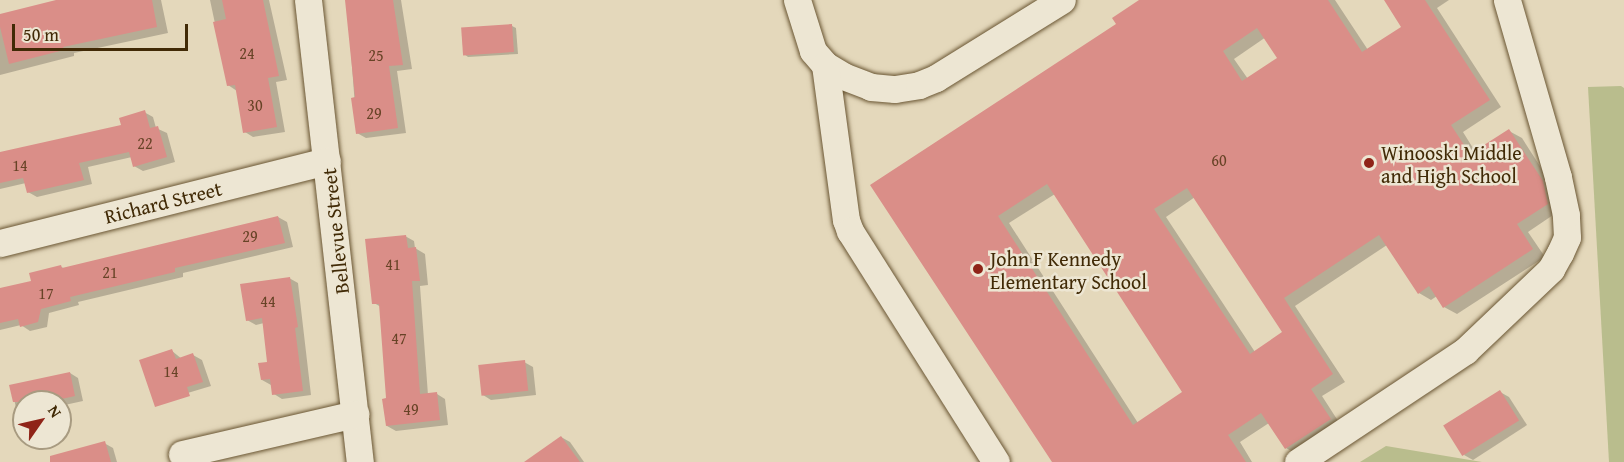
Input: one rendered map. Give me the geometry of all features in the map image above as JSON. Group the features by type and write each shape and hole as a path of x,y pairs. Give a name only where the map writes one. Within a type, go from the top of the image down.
{"street":[{"name":"Bellevue Street","path":"309,0 360,462"},
{"path":"796,0 813,51 825,65 843,76 871,87 895,89 920,85 936,78 1062,0"},
{"path":"1298,462 1465,351 1551,269 1560,253 1567,237 1558,177 1508,0"},
{"path":"825,65 846,220 850,231 996,462"},
{"name":"Richard Street","path":"0,243 327,161"},
{"path":"182,454 355,414"}],"green space":[{"path":"1621,86 1624,88 1624,462 1609,462 1588,87"},
{"path":"1386,446 1482,462 1360,462"}],"building":[{"path":"56,0 152,0 157,27 63,47 64,50 9,64 0,27 0,14"},
{"path":"222,0 263,0 279,76 268,78 277,127 243,133 235,85 227,86 213,22 226,19"},
{"path":"345,0 393,0 403,65 389,66 398,128 356,134 351,98 355,97"},
{"path":"1139,0 1328,0 1362,52 1401,27 1384,0 1425,0 1490,100 1451,125 1470,154 1509,129 1543,181 1548,204 1517,224 1533,249 1443,308 1429,286 1418,294 1379,235 1284,298 1333,374 1311,389 1331,419 1285,449 1261,413 1228,435 1246,462 1052,462 870,185 1116,24 1112,18","holes":["1257,28 1277,58 1242,81 1223,51","1047,184 1182,392 1133,425 998,216","1187,188 1282,332 1250,354 1154,209"]},
{"path":"512,24 514,52 463,55 461,28"},
{"path":"145,110 150,128 158,126 167,157 133,167 129,152 79,163 84,180 27,193 23,178 0,183 0,152 121,125 119,118"},
{"path":"278,216 285,243 175,268 175,272 70,297 71,301 41,309 38,322 20,327 18,319 0,323 0,288 31,281 29,273 61,265 62,268"},
{"path":"406,235 408,248 416,247 420,281 412,281 420,394 437,392 440,420 386,426 382,399 386,398 379,304 372,304 365,239"},
{"path":"290,277 298,327 295,328 303,391 272,395 270,379 261,380 258,363 267,362 262,318 246,321 240,284"},
{"path":"172,349 176,359 193,353 203,382 187,387 190,396 155,407 139,360"},
{"path":"525,360 528,391 481,396 478,365"},
{"path":"70,372 75,396 72,397 72,390 12,390 12,398 9,385"},
{"path":"1500,390 1519,421 1462,456 1443,426"},
{"path":"561,436 580,462 524,462"},
{"path":"105,441 111,462 50,462 50,456"}],"place":[{"name":"Winooski Middle and High School","path":"1369,163"},
{"name":"John F Kennedy Elementary School","path":"978,269"}]}
